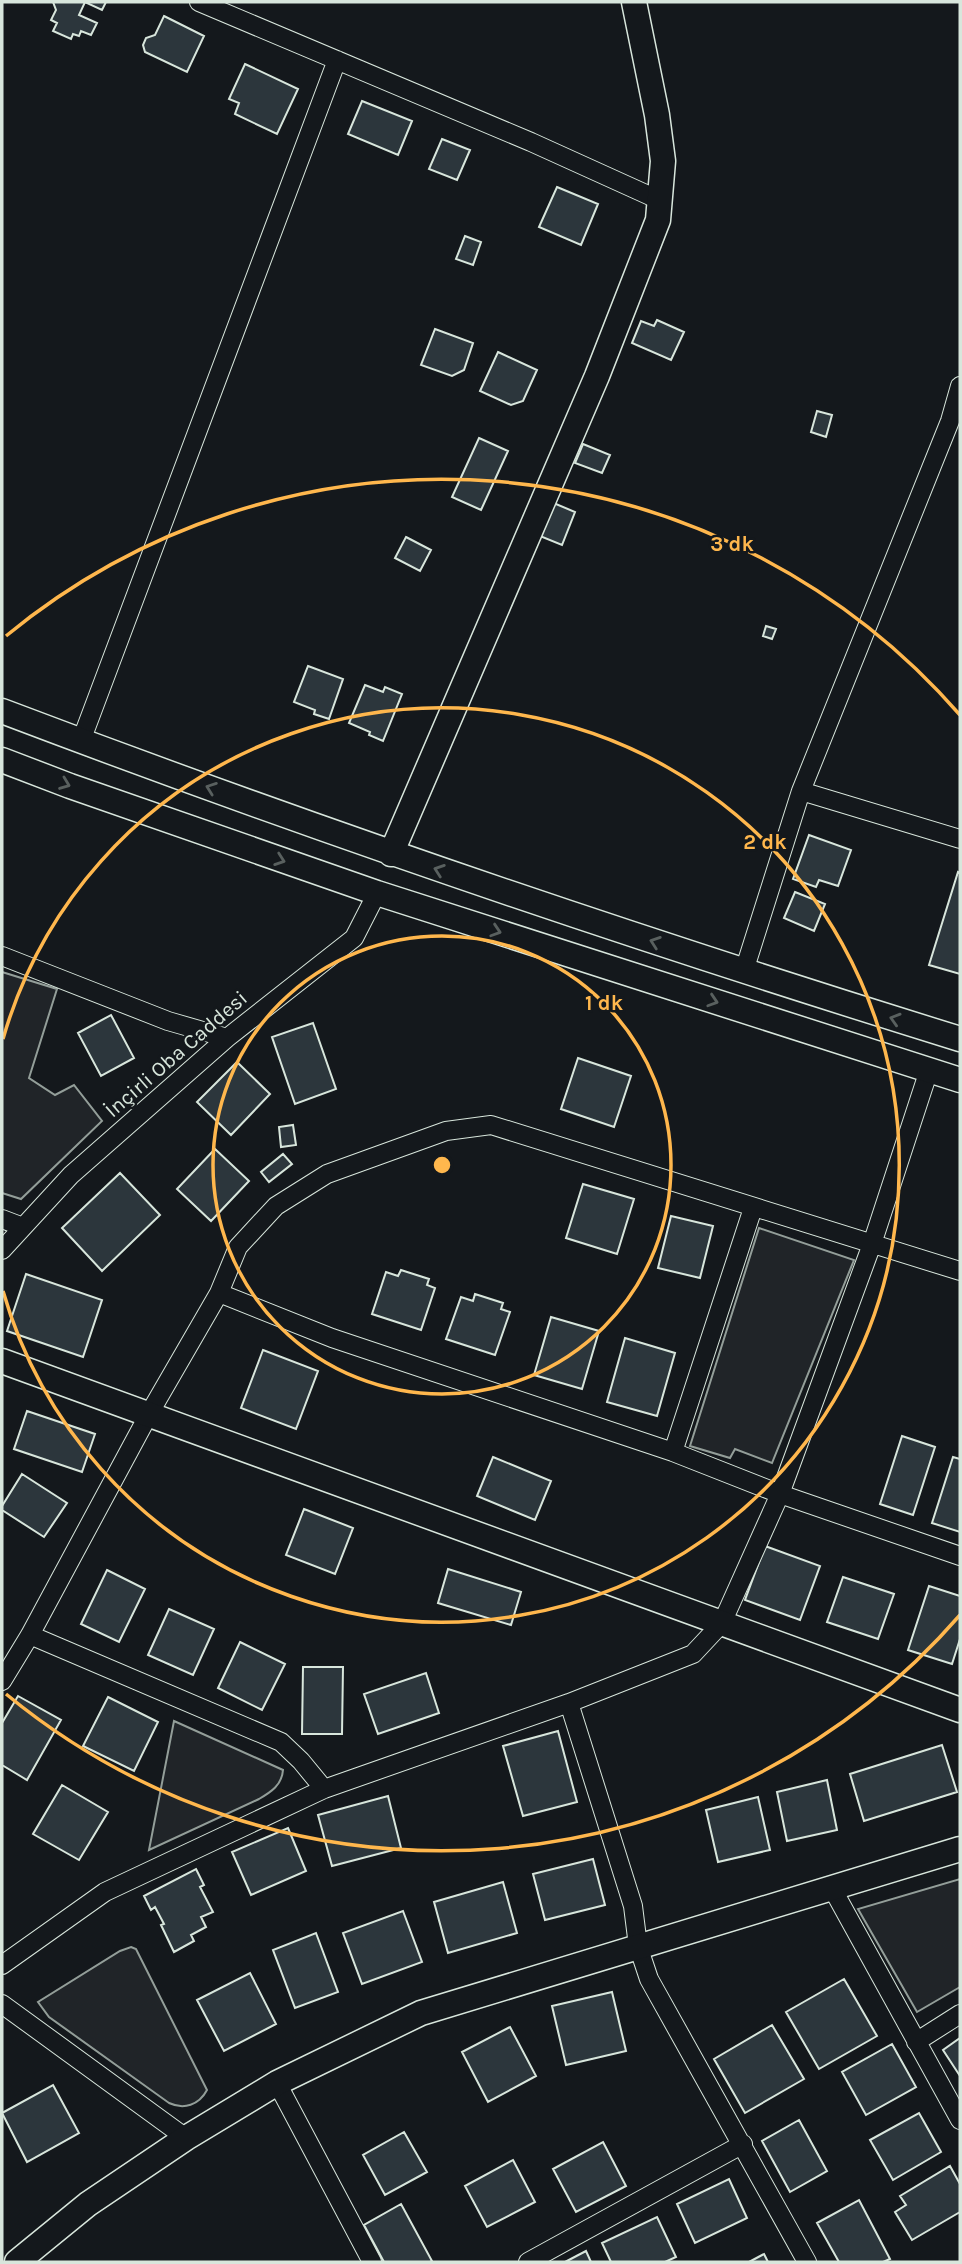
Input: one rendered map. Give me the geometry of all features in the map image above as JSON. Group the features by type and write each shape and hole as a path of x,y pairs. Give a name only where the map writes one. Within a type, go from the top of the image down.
{"street":[{"path":"199,2 531,142 659,200"},
{"path":"391,854 597,376 658,220 663,161 657,115 634,2"},
{"path":"81,741 337,60"},
{"path":"744,971 801,791 950,421 960,386"},
{"path":"2,711 391,854 744,971 960,1039"},
{"path":"2,760 377,893 960,1080"},
{"path":"801,791 960,839"},
{"name":"İnçirli Oba Caddesi","path":"2,1250 71,1175 227,1038 354,938 377,893"},
{"path":"2,956 168,1021 227,1038"},
{"path":"2,1965 105,1892 324,1789 569,1703 693,1654 722,1623 780,1494 872,1244 929,1070"},
{"path":"2,1681 219,1293 238,1247 276,1206 327,1174 446,1131 491,1125 960,1271"},
{"path":"673,1452 753,1208"},
{"path":"2,1219 23,1227"},
{"path":"219,1293 332,1338 673,1452 780,1494 960,1556"},
{"path":"2,1361 960,1710"},
{"path":"30,1635 281,1742 324,1789"},
{"path":"569,1703 633,1906 638,1946 649,1979 807,2262"},
{"path":"17,2262 88,2204 186,2138 277,2083 421,2013 960,1849"},
{"path":"832,1888 960,2120"},
{"path":"2,2004 186,2138"},
{"path":"916,2042 960,2014"},
{"path":"277,2083 372,2262"},
{"path":"528,2262 743,2144"}],"shaded area":[{"path":"2,972 57,989 29,1078 55,1095 74,1085 102,1121 21,1199 2,1193"},
{"path":"759,1228 854,1260 772,1463 735,1449 730,1458 690,1446"},
{"path":"174,1721 283,1770 281,1780 268,1794 149,1850"},
{"path":"960,1879 960,1987 917,2012 858,1909"},
{"path":"131,1947 136,1949 207,2090 191,2105 169,2103 49,2017 38,2002 120,1951"}],"building":[{"path":"53,2 85,2 79,15 97,23 91,35 81,31 79,36 73,34 71,39 53,31 57,23 51,20 56,10"},
{"path":"85,2 106,2 102,10"},
{"path":"164,16 204,36 187,72 145,52 143,45 146,38 155,35"},
{"path":"245,64 298,89 277,134 235,114 239,103 229,99"},
{"path":"362,101 412,121 398,155 348,134"},
{"path":"442,139 470,150 457,180 429,169"},
{"path":"557,187 598,204 581,245 539,227"},
{"path":"465,236 481,242 473,265 456,259"},
{"path":"657,320 684,332 671,360 632,343 641,321 654,326"},
{"path":"435,329 473,343 464,370 452,376 421,365"},
{"path":"498,352 537,370 523,401 511,405 480,391"},
{"path":"817,411 832,415 826,437 811,432"},
{"path":"479,438 508,451 481,510 452,497"},
{"path":"583,444 610,455 602,473 575,463"},
{"path":"544,499 575,512 562,545 530,532"},
{"path":"406,537 431,550 420,571 395,558"},
{"path":"766,626 776,629 772,639 763,636"},
{"path":"308,666 343,679 329,719 294,702"},
{"path":"365,685 383,692 385,687 402,694 383,741 349,723"},
{"path":"809,835 851,850 838,886 819,880 816,887 793,879"},
{"path":"958,872 960,873 960,974 929,965"},
{"path":"795,892 825,904 814,931 784,918"},
{"path":"111,1015 134,1058 101,1076 78,1033"},
{"path":"313,1023 336,1089 295,1104 272,1037"},
{"path":"578,1058 631,1076 614,1127 561,1109"},
{"path":"237,1062 270,1094 231,1135 197,1102"},
{"path":"293,1125 296,1145 281,1147 279,1127"},
{"path":"215,1149 249,1181 211,1221 177,1189"},
{"path":"283,1154 292,1164 269,1182 261,1172"},
{"path":"120,1173 160,1215 102,1271 62,1228"},
{"path":"583,1184 634,1199 617,1254 566,1238"},
{"path":"671,1216 713,1226 700,1278 658,1268"},
{"path":"401,1270 429,1279 427,1285 435,1288 421,1330 372,1314 386,1272 398,1276"},
{"path":"26,1274 102,1300 83,1357 7,1331"},
{"path":"475,1294 503,1303 501,1309 510,1312 495,1355 446,1339 461,1297 473,1301"},
{"path":"551,1317 599,1331 582,1389 534,1375"},
{"path":"625,1338 675,1353 657,1416 607,1402"},
{"path":"263,1350 318,1371 296,1429 241,1408"},
{"path":"27,1411 95,1434 82,1472 14,1449"},
{"path":"902,1436 935,1447 913,1515 880,1504"},
{"path":"493,1457 551,1481 535,1520 477,1496"},
{"path":"953,1457 960,1459 960,1532 932,1523"},
{"path":"22,1474 67,1503 44,1537 2,1510"},
{"path":"304,1509 353,1528 335,1574 286,1555"},
{"path":"765,1546 820,1566 800,1620 745,1600"},
{"path":"448,1569 521,1592 511,1625 438,1603"},
{"path":"107,1570 145,1589 119,1642 81,1624"},
{"path":"843,1577 894,1594 878,1639 827,1622"},
{"path":"929,1586 960,1596 960,1639 952,1664 908,1650"},
{"path":"169,1609 214,1629 193,1675 148,1655"},
{"path":"240,1642 285,1664 262,1710 218,1688"},
{"path":"303,1667 343,1667 342,1734 302,1734"},
{"path":"426,1673 439,1713 378,1734 364,1694"},
{"path":"18,1696 61,1720 27,1780 2,1765 2,1723"},
{"path":"108,1697 158,1722 134,1771 83,1746"},
{"path":"558,1731 577,1802 523,1816 503,1746"},
{"path":"942,1745 957,1792 864,1821 850,1774"},
{"path":"827,1780 837,1830 787,1841 777,1792"},
{"path":"62,1785 108,1812 79,1860 33,1834"},
{"path":"388,1796 401,1848 332,1866 318,1815"},
{"path":"758,1797 770,1850 718,1862 706,1810"},
{"path":"288,1828 306,1871 251,1895 232,1852"},
{"path":"593,1859 605,1905 545,1920 533,1874"},
{"path":"196,1869 204,1885 200,1887 213,1912 201,1917 206,1927 191,1935 194,1941 174,1952 155,1907 151,1910 144,1896"},
{"path":"503,1882 517,1933 448,1953 434,1902"},
{"path":"403,1911 422,1962 362,1984 343,1933"},
{"path":"316,1933 338,1992 295,2008 273,1950"},
{"path":"250,1973 276,2024 224,2051 197,2000"},
{"path":"844,1979 877,2036 819,2069 786,2012"},
{"path":"612,1992 626,2051 566,2065 552,2006"},
{"path":"772,2025 804,2079 745,2113 714,2059"},
{"path":"510,2027 536,2076 488,2102 462,2052"},
{"path":"960,2038 960,2076 943,2050"},
{"path":"892,2044 916,2087 866,2115 842,2072"},
{"path":"53,2085 79,2133 27,2162 2,2113"},
{"path":"919,2113 941,2152 893,2180 870,2140"},
{"path":"799,2120 827,2171 790,2192 762,2141"},
{"path":"404,2132 427,2172 385,2195 363,2155"},
{"path":"603,2142 626,2186 576,2212 553,2169"},
{"path":"513,2160 535,2202 487,2227 465,2186"},
{"path":"950,2166 960,2184 960,2212 912,2240 895,2212 906,2205 900,2196"},
{"path":"729,2179 747,2218 695,2243 677,2204"},
{"path":"859,2200 890,2259 883,2262 839,2262 817,2223"},
{"path":"401,2204 432,2261 384,2262 364,2225"},
{"path":"657,2217 676,2257 665,2262 611,2262 602,2243"},
{"path":"586,2251 591,2262 565,2262"},
{"path":"764,2254 768,2262 749,2262"}]}
